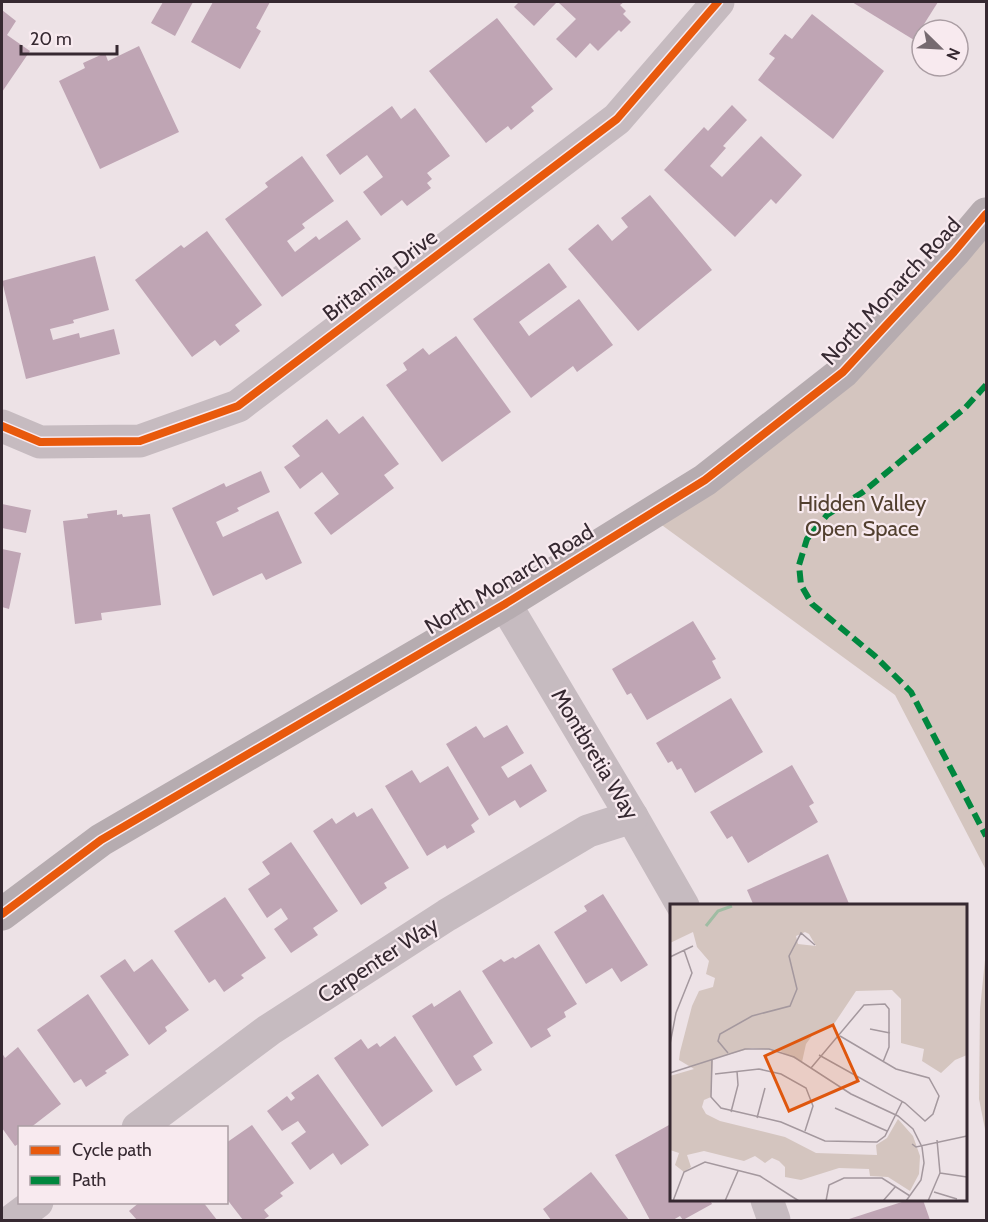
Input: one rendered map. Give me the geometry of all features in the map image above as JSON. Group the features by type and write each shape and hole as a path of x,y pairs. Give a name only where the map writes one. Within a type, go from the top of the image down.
{"street":[{"name":"Britannia Drive","path":"2,426 40,442 140,441 238,406 617,119 718,2"},
{"name":"North Monarch Road","path":"2,914 101,840 505,604 705,480 843,372 987,214"},
{"name":"Montbretia Way","path":"505,604 682,904"},
{"name":"Carpenter Way","path":"141,1126 269,1030 447,915 588,831 632,817"},
{"path":"767,1201 774,1221"},
{"path":"13,1221 37,1204"}],"green space":[{"name":"Hidden Valley Open Space","path":"986,214 986,870 895,695 648,515 705,480"},
{"path":"986,950 986,1134 979,1099 980,1009"}],"building":[{"path":"163,2 193,2 175,36 151,23"},
{"path":"213,2 270,2 256,28 261,31 240,69 191,42"},
{"path":"519,2 557,2 534,26 514,7"},
{"path":"558,2 624,2 620,5 626,11 623,14 631,22 621,32 619,30 598,51 590,43 576,58 556,39 576,19"},
{"path":"852,2 938,2 928,18 910,18 910,38"},
{"path":"2,10 16,21 7,35 30,51 2,92"},
{"path":"812,14 884,71 833,139 758,80 775,58 769,54 785,34 792,39"},
{"path":"497,18 553,89 531,107 534,111 511,130 508,126 486,143 429,71"},
{"path":"139,46 179,132 100,169 59,81 85,68 83,63 105,53 108,61"},
{"path":"732,105 747,120 723,146 726,148 710,166 722,177 761,136 802,175 776,204 771,199 735,237 664,170 704,127 708,131"},
{"path":"392,106 401,119 415,108 450,156 427,173 432,179 427,183 431,188 407,206 402,200 381,216 363,192 383,177 367,155 340,175 326,155"},
{"path":"302,156 334,201 302,224 305,228 287,241 295,252 316,236 319,240 347,220 361,239 282,297 225,219 268,187 265,183"},
{"path":"650,195 712,270 638,331 568,249 598,224 612,241 628,227 621,218"},
{"path":"207,231 262,305 235,325 240,331 220,346 215,340 192,357 135,280 181,245 184,248"},
{"path":"95,256 109,310 50,329 53,340 79,333 80,338 114,329 120,354 26,379 2,281"},
{"path":"549,263 567,287 519,322 529,336 579,299 613,345 577,372 573,366 531,398 473,319"},
{"path":"456,336 511,412 442,462 386,385 407,370 403,363 423,348 429,355"},
{"path":"363,416 399,464 384,475 394,488 331,535 314,513 339,494 322,472 300,489 284,467 300,456 292,446 327,419 339,434"},
{"path":"261,471 270,492 237,508 239,511 216,522 223,537 278,511 302,563 266,580 262,573 213,596 172,508 224,483 226,487"},
{"path":"2,504 31,510 26,533 2,528"},
{"path":"117,510 117,515 122,514 123,517 150,514 161,605 101,613 102,620 75,624 63,521 88,518 87,514"},
{"path":"2,549 21,553 9,609 2,607"},
{"path":"693,621 716,659 712,661 721,678 647,720 631,693 627,695 612,669"},
{"path":"731,698 763,752 695,793 681,768 677,770 672,761 668,763 656,743"},
{"path":"507,725 524,753 501,767 508,778 531,764 547,791 520,808 515,800 489,816 446,744 476,726 484,738"},
{"path":"792,765 814,803 809,806 818,822 748,863 732,836 727,839 710,812"},
{"path":"448,766 479,819 471,825 475,832 447,849 445,845 427,856 385,786 412,770 420,783"},
{"path":"372,808 409,868 384,883 387,888 361,905 313,831 332,818 336,824 354,812 357,817"},
{"path":"291,842 338,911 313,928 318,935 291,953 274,929 288,919 281,908 267,918 248,889 270,874 262,862"},
{"path":"828,854 849,904 753,904 747,890"},
{"path":"603,894 648,965 621,982 612,968 586,984 554,932 587,911 584,906"},
{"path":"225,897 266,958 241,975 244,978 224,992 215,979 209,983 174,931"},
{"path":"539,944 577,1004 564,1012 566,1017 547,1029 551,1036 531,1048 482,971 501,959 504,962 513,957 515,959"},
{"path":"125,959 134,972 152,959 189,1010 165,1027 167,1031 149,1045 100,976"},
{"path":"460,990 493,1043 473,1056 482,1070 456,1086 412,1016 432,1003 434,1007"},
{"path":"88,994 129,1055 86,1087 81,1079 74,1083 37,1030"},
{"path":"395,1036 433,1091 382,1127 334,1058 361,1039 368,1049 377,1043 380,1047"},
{"path":"18,1047 61,1104 33,1126 18,1126 18,1144 15,1146 2,1128 2,1053 5,1058"},
{"path":"318,1074 369,1145 341,1165 333,1153 310,1170 291,1143 306,1132 298,1121 282,1131 267,1111 287,1096 291,1101 295,1098 291,1093"},
{"path":"252,1125 294,1183 280,1193 283,1196 264,1210 269,1216 263,1220 243,1220 228,1201 228,1142"},
{"path":"669,1125 670,1201 710,1201 712,1204 683,1220 680,1216 673,1220 650,1220 615,1155"},
{"path":"591,1172 629,1220 551,1220 543,1209"},
{"path":"905,1201 923,1201 930,1220 846,1220"},
{"path":"138,1204 205,1204 217,1220 137,1220 129,1211"}],"marked path":[{"path":"986,385 965,408 863,492 827,515 807,539 799,565 801,585 812,604 875,656 911,692 986,836"}],"cycle path":[{"path":"2,426 40,442 140,441 238,406 617,119 718,2"},
{"path":"2,914 101,840 505,604 705,480 843,372 986,214"}]}
